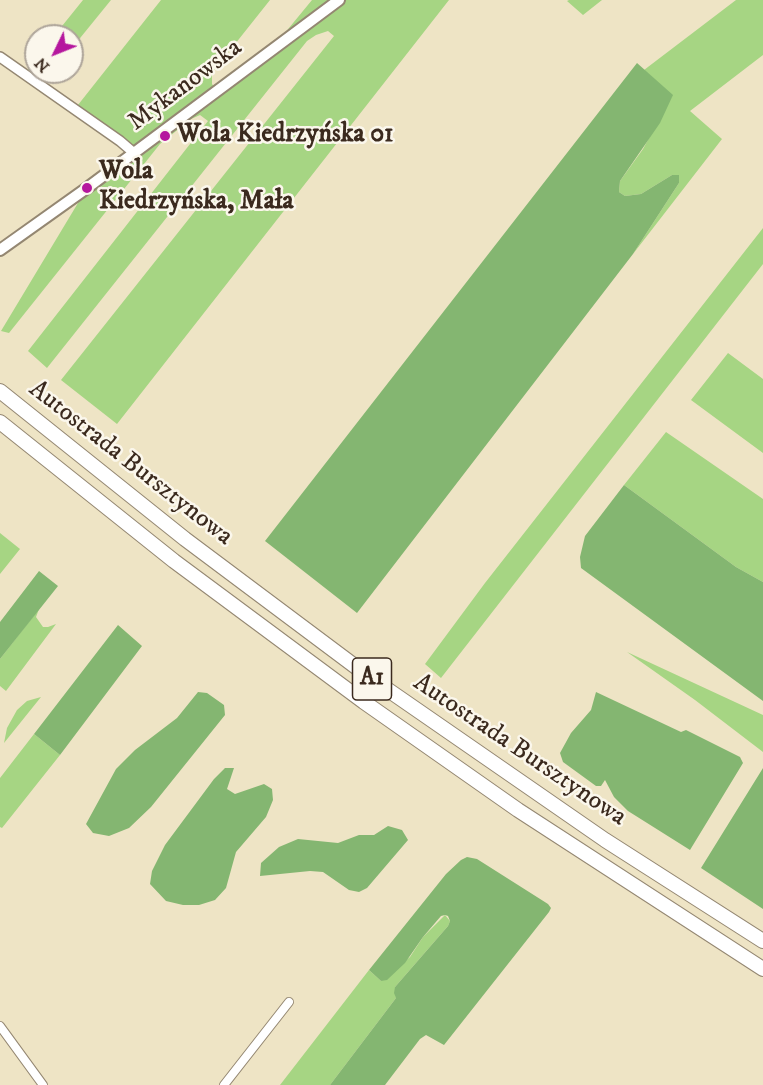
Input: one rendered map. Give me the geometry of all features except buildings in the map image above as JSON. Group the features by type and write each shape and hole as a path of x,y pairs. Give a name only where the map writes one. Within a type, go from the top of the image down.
{"highway":[{"name":"Autostrada Bursztynowa","path":"0,392 194,546 368,676 606,840 763,941"},
{"name":"Autostrada Bursztynowa","path":"0,423 189,573 374,709 518,810 763,969"}],"main road":[{"name":"Mykanowska","path":"0,250 339,0"}],"street":[{"path":"0,57 134,153"},
{"path":"224,1085 289,1002"},
{"path":"0,1026 43,1085"}],"green space":[{"path":"83,0 111,0 84,33 84,24 64,24"},
{"path":"161,0 270,0 212,73 212,84 217,91 270,51 312,0 449,0 117,424 61,380 334,36 328,31 307,41 47,368 28,351 208,121 200,115 191,119 160,144 9,333 1,331 87,188 133,154 74,110"},
{"path":"602,0 583,15 567,1"},
{"path":"736,0 763,0 763,55 690,111 722,139 633,254 679,183 679,175 672,175 641,194 625,196 619,192 620,181 643,149 672,96 644,70"},
{"path":"637,63 673,95 660,123 620,181 619,192 625,196 641,194 672,175 679,175 679,183 633,254 357,613 265,541"},
{"path":"763,228 763,264 441,678 425,664 485,583"},
{"path":"728,353 763,379 763,453 691,400"},
{"path":"666,432 763,499 763,582 736,567 624,485"},
{"path":"624,485 736,567 763,582 763,701 581,568 580,557 585,536"},
{"path":"0,533 20,549 0,574"},
{"path":"39,571 58,586 0,659 0,622"},
{"path":"39,609 36,617 43,627 56,624 6,691 0,686 0,659"},
{"path":"118,625 142,646 60,755 34,734"},
{"path":"627,652 763,715 763,752 695,700"},
{"path":"198,692 207,693 224,705 225,715 151,807 129,828 109,836 93,833 86,824 116,769 135,750 177,718"},
{"path":"596,692 681,732 686,730 740,757 743,763 690,850 628,811 614,797 605,780 601,786 596,786 563,762 560,753 571,733 591,710"},
{"path":"41,697 4,743 7,728 17,710 27,701"},
{"path":"34,734 60,755 2,828 0,827 0,778"},
{"path":"225,768 234,768 227,789 235,794 264,784 272,789 273,800 266,817 236,852 226,888 215,900 199,905 183,905 166,901 150,884 152,871 165,845 214,779"},
{"path":"763,768 763,909 701,868"},
{"path":"388,826 402,830 408,840 367,888 359,892 349,890 323,872 310,871 260,876 261,863 279,847 298,839 338,843 359,835 374,835"},
{"path":"467,857 477,859 548,904 551,908 549,912 444,1045 426,1035 420,1039 385,1085 330,1085 396,998 395,987 448,926 450,921 448,916 441,916 405,963 387,980 381,981 369,970 446,874"},
{"path":"445,915 450,921 448,926 395,987 396,998 330,1085 280,1085 369,970 381,981 410,957 423,937"}],"place":[{"name":"Wola Kiedrzyńska 01","path":"165,136"},
{"name":"Wola Kiedrzyńska, Mała","path":"87,188"}]}
